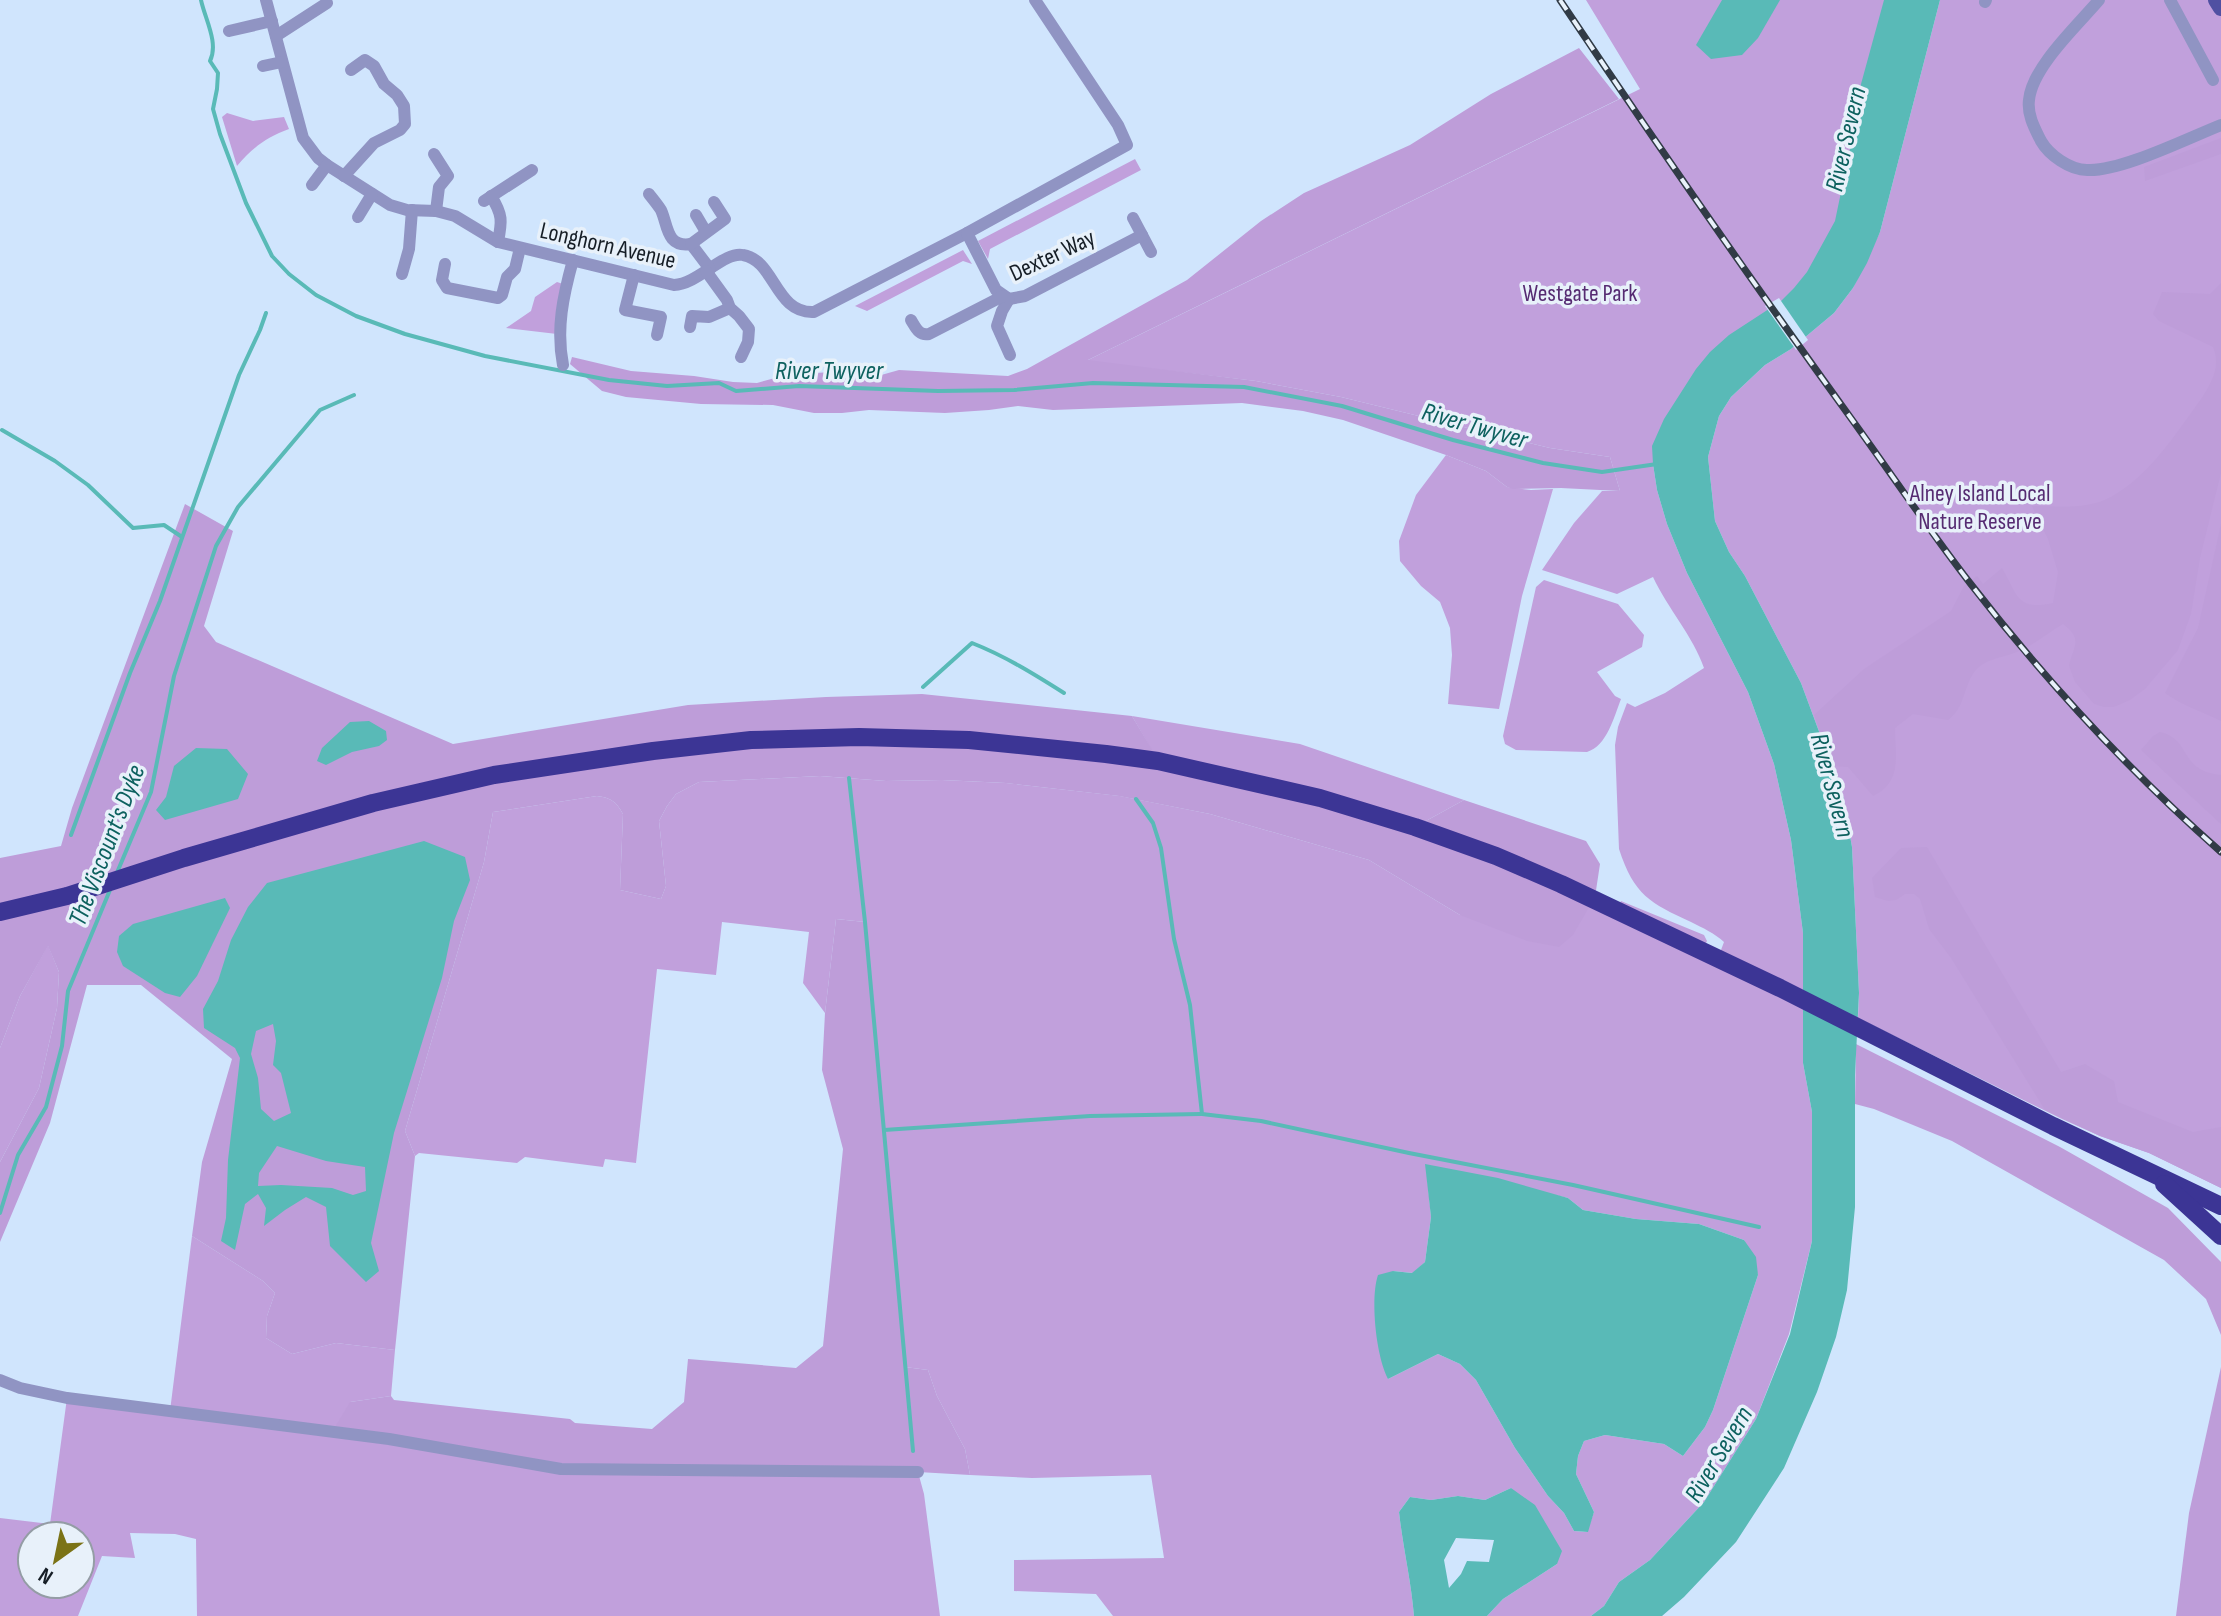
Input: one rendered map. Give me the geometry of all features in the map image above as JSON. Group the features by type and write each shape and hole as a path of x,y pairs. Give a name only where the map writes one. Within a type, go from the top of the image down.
{"highway":[{"path":"0,912 67,896 373,803 494,775 653,751 751,740 859,737 969,740 1158,761 1320,798 1496,856 1767,982 2053,1126 2221,1206"},
{"path":"2149,1172 2221,1236"}],"main road":[{"path":"2216,0 2221,8"}],"street":[{"name":"Longhorn Avenue","path":"266,0 303,138 327,165 390,205 455,216 498,242 674,285 683,284 735,254 746,255 756,260 796,310 814,312 1127,145 1118,125 1035,0"},
{"path":"2099,0 2037,77 2029,100 2032,123 2045,147 2062,162 2084,171 2112,168 2221,125"},
{"path":"2170,0 2213,80"},
{"path":"276,36 327,3"},
{"path":"229,31 272,21"},
{"path":"344,176 374,143 400,130 405,124 404,106 384,84 374,66 365,60 351,70"},
{"path":"263,66 282,62"},
{"path":"434,154 448,176 439,187 436,211"},
{"path":"312,185 327,165"},
{"path":"498,242 501,213 488,199 532,170"},
{"path":"358,217 372,194"},
{"path":"649,194 662,212 665,227 674,241 683,245 691,244 725,219 714,202"},
{"path":"402,274 409,249 412,210"},
{"path":"696,215 706,232"},
{"path":"1133,218 1151,252"},
{"name":"Dexter Way","path":"967,233 996,290 1006,297 1025,296 1142,235"},
{"path":"691,244 730,308 749,329 748,342 741,357"},
{"path":"445,264 442,280 447,288 498,298 502,295 507,277 515,269 520,248"},
{"path":"563,365 559,340 560,317 573,260"},
{"path":"634,275 625,310 661,317 657,335"},
{"path":"911,320 918,332 929,334 1006,297"},
{"path":"1006,297 997,326 1010,355"},
{"path":"690,327 692,316 709,317 730,308"},
{"path":"0,1380 20,1388 67,1398 389,1439 561,1469 918,1472"}],"green space":[{"name":"Westgate Park","path":"1586,0 1913,0 1848,245 1653,464 1667,524 1687,573 1748,692 1774,764 1791,840 1803,933 1803,1063 1812,1112 1812,1241 1789,1334 1756,1419 1704,1502 1650,1560 1619,1582 1604,1606 1591,1616 1487,1616 1503,1599 1557,1564 1511,1488 1485,1500 1458,1496 1431,1500 1410,1497 1399,1512 1414,1616 1113,1616 1096,1594 1014,1591 1014,1560 1164,1558 1151,1475 1032,1478 970,1475 965,1449 937,1396 928,1370 905,1367 865,922 836,919 825,1013 803,983 809,932 722,922 716,975 657,969 636,1163 605,1159 603,1167 525,1157 517,1163 419,1153 415,1156 405,1131 484,862 493,812 597,796 610,799 623,814 620,890 661,899 666,886 659,821 676,794 699,782 820,776 886,781 942,780 1006,783 1120,796 1210,814 1369,860 1460,915 1595,897 1617,908 1621,901 1704,935 1707,941 1702,951 1718,958 1724,942 1645,896 1631,877 1619,849 1615,745 1627,703 1635,707 1665,693 1704,668 1699,656 1653,577 1617,594 1542,570 1574,523 1602,491 1620,491 1610,457 1550,448 1341,397 1256,381 1086,361 1640,89","holes":["1426,1165 1568,1198 1583,1210 1636,1219 1699,1224 1744,1240 1758,1275 1713,1410 1705,1427 1683,1456 1664,1444 1605,1435 1584,1441 1576,1474 1594,1512 1587,1532 1574,1531 1515,1448 1476,1380 1460,1364 1438,1354 1388,1379 1393,1271 1413,1273 1425,1262 1431,1217"]},
{"name":"Alney Island Local Nature Reserve","path":"1940,0 2221,0 2221,1188 2149,1153 2062,1119 1858,1018 1852,847 1843,796 1801,683 1715,521 1708,457 1719,416 1731,397 1765,365 1791,349 1834,313 1853,288 1880,232"},
{"path":"227,113 253,121 284,117 289,129 261,143 237,166 222,117"},
{"path":"1135,159 1141,170 990,249 988,259 978,241"},
{"path":"963,250 972,264 963,261 867,311 855,306"},
{"path":"557,282 563,284 557,334 506,328 531,311 535,297"},
{"path":"1446,455 1486,471 1507,487 1553,489 1522,596 1499,709 1448,704 1452,655 1450,628 1440,602 1421,586 1400,561 1399,541 1416,495"},
{"path":"1544,580 1618,604 1644,635 1642,647 1597,672 1615,696 1621,699 1605,737 1587,752 1516,750 1505,744 1503,736 1536,587"},
{"path":"1132,716 1300,744 1464,800 1415,827 1158,761"},
{"path":"48,945 59,972 57,1008 39,1088 0,1162 0,1048 20,996"},
{"path":"192,1236 263,1281 275,1293 267,1316 266,1338 292,1354 336,1343 395,1350 391,1396 350,1402 918,1472 924,1494 940,1616 197,1616 196,1539 175,1534 130,1533 135,1558 102,1556 96,1571 96,1520 51,1520 67,1398 170,1411"},
{"path":"0,1518 17,1520 16,1600 84,1600 78,1616 0,1616"}],"shaded area":[{"path":"1579,48 1619,99 1088,360 1256,381 1341,397 1550,448 1610,457 1620,491 1513,489 1486,471 1343,420 1242,403 1053,410 1018,406 945,413 869,410 814,413 773,405 701,404 626,397 602,391 570,364 572,357 631,371 757,383 786,375 831,372 867,379 899,370 1008,376 1027,369 1187,280 1261,221 1304,193 1410,145 1491,94"},
{"path":"2221,138 2221,154 2145,181 2144,167"},
{"path":"2221,283 2221,473 2200,558 2191,614 2178,650 2145,689 2130,700 2114,707 2104,707 2094,704 2075,682 2069,666 2075,639 2063,624 2027,647 1979,667 1971,677 1958,710 1948,720 1913,714 1895,728 1895,766 1883,790 1873,796 1848,767 1832,766 1814,715 1864,669 1951,611 1964,586 1977,576 1983,584 2002,568 2015,593 2025,603 2053,603 2058,572 2048,539 2032,506 2072,506 2102,501 2124,489 2156,460 2206,391 2216,362 2213,347 2159,321 2153,314 2162,292 2210,294"},
{"path":"185,504 233,531 204,626 216,642 453,744 688,705 826,697 922,694 1132,716 1159,761 1415,827 1464,800 1586,841 1600,864 1595,897 1573,935 1559,947 1527,941 1460,915 1369,860 1210,814 1119,796 1006,783 886,781 820,776 699,782 676,794 659,821 666,886 661,899 620,890 623,814 610,799 597,796 493,812 484,862 405,1131 415,1156 395,1350 336,1343 292,1354 266,1338 267,1316 275,1293 263,1281 192,1236 202,1162 232,1059 141,985 87,985 50,1123 0,1242 0,1162 39,1088 57,1008 59,972 48,946 20,996 0,1048 0,858 61,846 72,808"},
{"path":"2221,524 2221,721 2165,693 2198,628"},
{"path":"2160,732 2177,741 2198,768 2221,775 2221,824 2141,750"},
{"path":"1927,847 2061,1072 2085,1064 2114,1081 2118,1102 2193,1132 2221,1127 2221,1188 2149,1153 2100,1136 2045,1110 1951,958 1929,929 1920,899 1914,894 1888,901 1875,897 1872,878 1901,848"},
{"path":"836,919 865,922 905,1367 928,1370 937,1396 965,1449 970,1475 558,1469 332,1432 350,1402 391,1396 394,1400 570,1419 575,1423 652,1429 684,1402 688,1359 796,1368 823,1346 843,1149 822,1070"},
{"path":"1856,1044 2060,1147 2168,1208 2221,1262 2221,1335 2206,1299 2164,1260 1952,1141 1855,1104"},
{"path":"2221,1367 2221,1616 2176,1616 2189,1513"}],"water":[{"path":"1722,0 1780,0 1758,38 1742,55 1711,59 1696,45"},
{"name":"River Severn","path":"1884,0 1940,0 1880,232 1853,288 1834,313 1791,349 1765,365 1731,397 1719,416 1708,457 1715,521 1801,683 1843,796 1852,847 1859,993 1855,1075 1855,1207 1847,1290 1836,1337 1817,1392 1784,1468 1736,1542 1662,1616 1591,1616 1604,1606 1619,1582 1650,1560 1704,1502 1756,1419 1790,1334 1812,1241 1812,1112 1803,1063 1803,933 1791,840 1774,764 1748,692 1687,573 1667,524 1657,490 1652,446 1664,419 1696,369 1729,335 1781,301 1794,288 1807,272 1835,221 1855,125 1858,95"},
{"path":"369,721 386,731 387,740 379,746 352,752 326,765 317,761 322,748 350,722"},
{"path":"196,748 227,749 248,774 238,799 165,820 156,810 166,797 174,766"},
{"path":"424,841 465,857 470,880 454,921 442,978 394,1133 371,1243 379,1271 366,1282 330,1246 326,1207 306,1197 264,1226 266,1208 258,1194 245,1204 235,1250 221,1241 226,1218 228,1160 240,1058 235,1048 204,1028 203,1009 218,981 231,940 248,907 267,883","holes":["273,1024 276,1041 273,1065 281,1073 291,1113 274,1121 261,1109 258,1078 251,1054 256,1031","277,1146 326,1161 365,1167 366,1191 353,1195 332,1188 258,1186 259,1173"]},
{"path":"225,898 230,908 197,976 180,997 165,993 123,966 117,952 119,936 133,924"},
{"path":"1425,1164 1498,1178 1568,1198 1583,1210 1636,1219 1699,1224 1744,1240 1756,1257 1758,1275 1713,1410 1705,1427 1683,1456 1664,1444 1605,1435 1584,1441 1576,1474 1594,1512 1588,1532 1574,1531 1515,1448 1476,1380 1460,1364 1438,1354 1388,1379 1377,1342 1374,1312 1376,1285 1378,1275 1393,1271 1412,1273 1425,1262 1431,1217"},
{"path":"1511,1488 1535,1505 1562,1551 1557,1564 1503,1599 1487,1616 1414,1616 1399,1512 1410,1497 1431,1500 1458,1496 1485,1500","holes":["1456,1538 1494,1540 1489,1562 1467,1561 1449,1588 1444,1560"]}],"pier":[{"path":"1779,298 1808,340 1796,350 1765,306"}],"waterway":[{"name":"River Twyver","path":"201,0 212,39 210,61 218,73 213,109 246,203 272,256 316,295 356,316 405,334 485,356 609,380 667,386 719,383 736,391 799,386 938,391 1014,390 1093,383 1244,387 1342,406 1453,440 1543,463 1602,472 1657,464"},
{"path":"71,835 130,673 160,601 239,375 266,313"},
{"name":"The Viscount's Dyke","path":"116,875 151,792 174,676 216,546 238,507 320,410 354,395"},
{"path":"2,430 55,461 88,485 133,528 164,525 182,537"},
{"path":"923,687 972,643 1064,693"},
{"path":"849,778 913,1451"},
{"path":"1136,799 1153,823 1161,848 1174,939 1190,1005 1202,1114 1261,1121 1759,1227"},
{"name":"The Viscount's Dyke","path":"0,1213 18,1155 46,1107 62,1046 68,991 110,890"},
{"path":"884,1130 1090,1116 1201,1114"}],"railway":[{"path":"1560,0 1741,265 1970,583 2089,723 2153,789 2221,852"}]}
